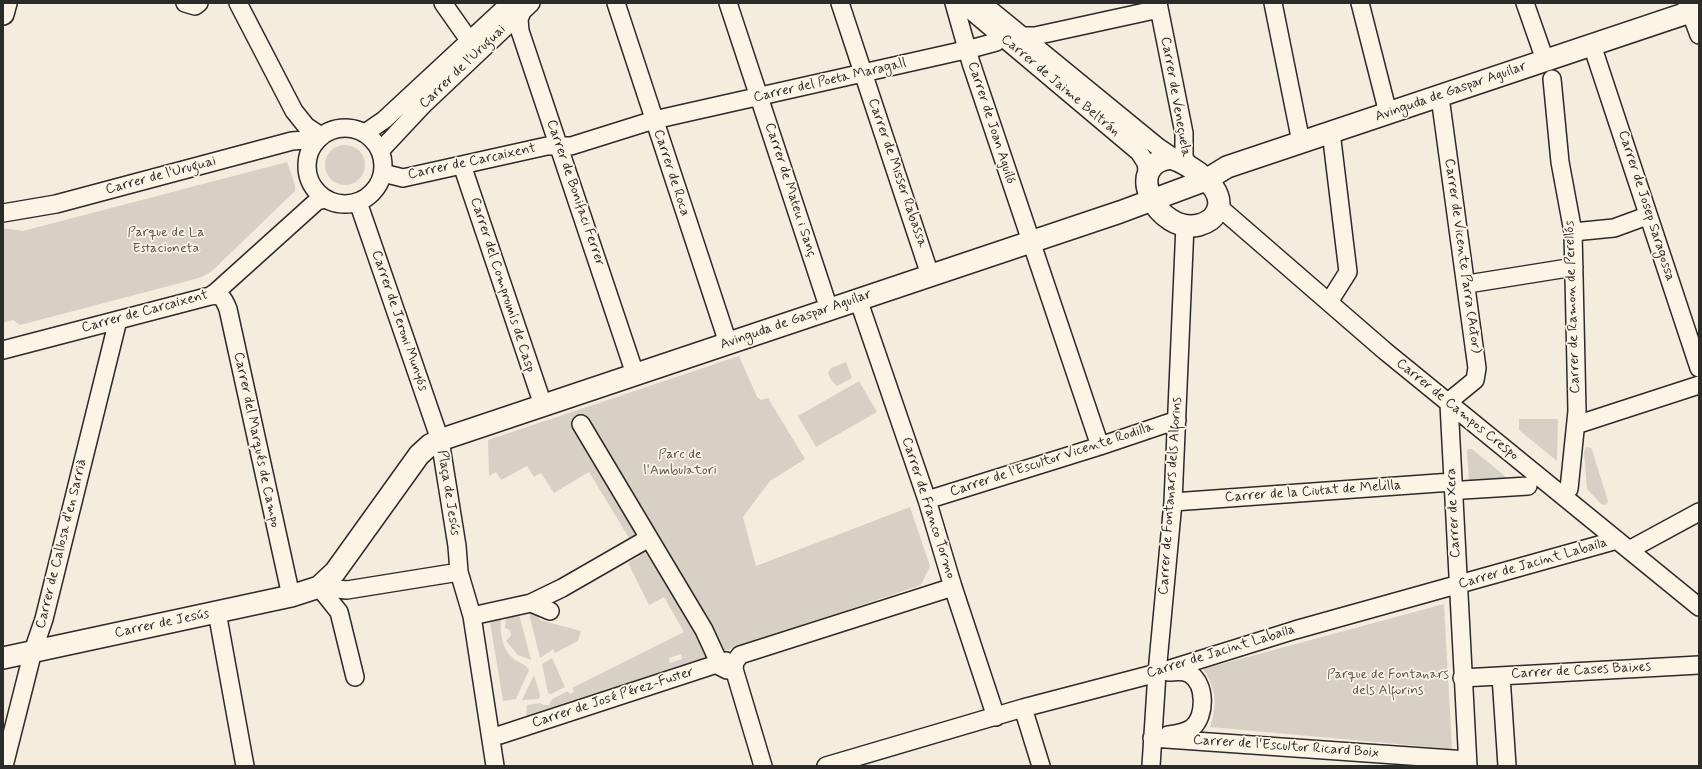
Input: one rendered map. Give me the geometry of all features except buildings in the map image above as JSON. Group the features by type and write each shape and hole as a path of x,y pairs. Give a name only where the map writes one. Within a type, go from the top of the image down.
{"main road":[{"path":"3,14 6,3"},
{"name":"Avinguda de Gaspar Aguilar","path":"440,440 1132,208 1152,199 1206,180 1227,167 1331,132 1440,97 1548,69 1592,45 1692,8"},
{"path":"1171,158 1183,163 1206,180 1213,187 1220,199 1219,207 1215,216 1208,221 1194,226 1185,225 1162,214 1152,199 1147,186 1150,169 1159,161 1171,158"},
{"name":"Plaça de Jesús","path":"320,586 335,572 419,455 430,445 440,440"},
{"name":"Carrer de Jesús","path":"3,658 291,596 320,586"}],"street":[{"path":"185,3 195,6 199,3"},
{"path":"238,3 294,112 306,126 320,137"},
{"path":"443,3 469,40"},
{"name":"Carrer de Roca","path":"616,3 728,343"},
{"name":"Carrer de Mateu i Sanç","path":"728,3 829,309"},
{"name":"Carrer de Misser Rabassa","path":"840,3 930,275"},
{"name":"Carrer de Joan Aguiló","path":"954,3 967,50 1100,446"},
{"name":"Carrer de Jaime Beltrán","path":"962,3 1139,152 1146,163 1148,175"},
{"name":"Carrer de Jaime Beltrán","path":"982,3 1158,147 1183,163"},
{"path":"1273,3 1302,142"},
{"path":"1360,3 1388,113"},
{"name":"Carrer de Ramon de Perellós","path":"1525,3 1548,69 1560,162 1573,232 1576,425 1569,489"},
{"name":"Carrer de l'Uruguai","path":"364,133 384,120 469,40 521,6"},
{"name":"Carrer de l'Uruguai","path":"380,151 424,104 521,6"},
{"name":"Carrer de Bonifaci Ferrer","path":"521,6 519,19 520,31 635,374"},
{"path":"1021,36 1035,36 1159,6"},
{"name":"Carrer de Veneçuela","path":"1159,6 1184,133 1183,163"},
{"path":"1692,8 1699,35"},
{"name":"Carrer del Poeta Maragall","path":"654,120 967,50 996,42 999,34"},
{"name":"Carrer de Josep Saragossa","path":"1592,45 1699,368"},
{"name":"Carrer de Vicente Parra (Actor)","path":"1440,97 1477,368 1475,380 1453,398 1449,404"},
{"path":"294,112 300,140 308,156 308,174 312,185 318,193 326,199 341,204 358,202 367,197 375,189 383,173 383,163 380,151 375,143 364,133 345,128 336,129 320,137 308,156"},
{"name":"Carrer de Carcaixent","path":"383,173 403,178 547,146 571,146 654,120"},
{"path":"1329,302 1348,272 1331,132"},
{"name":"Carrer de l'Uruguai","path":"3,213 51,205 300,140 320,137"},
{"path":"169,174 198,176 249,163"},
{"name":"Carrer del Compromís de Casp","path":"462,165 543,405"},
{"name":"Carrer de Carcaixent","path":"3,350 214,293 317,201 326,199"},
{"name":"Carrer de Jeroni Munyós","path":"358,202 440,440"},
{"name":"Carrer de Campos Crespo","path":"1219,207 1449,404 1699,607"},
{"path":"1573,232 1614,228 1644,217"},
{"path":"214,293 239,256 280,219"},
{"name":"Carrer de Fontanars dels Alforins","path":"1151,766 1157,673 1173,502 1185,225"},
{"path":"1474,283 1574,267"},
{"name":"Carrer del Marqués de Campo","path":"214,293 223,298 228,309 291,596"},
{"name":"Carrer de Franco Tormo","path":"858,299 927,500 953,587 996,717"},
{"name":"Carrer de Callosa d'en Sarrià","path":"4,766 33,651 44,619 118,320"},
{"path":"1576,425 1699,385"},
{"name":"Carrer de Xera","path":"1449,404 1458,486 1457,586 1467,763"},
{"name":"Carrer de l'Escultor Vicente Rodilla","path":"927,500 1100,446 1176,420"},
{"path":"581,424 704,630 728,664 763,766"},
{"name":"Plaça de Jesús","path":"440,440 457,546 459,572 472,616 495,766"},
{"name":"Carrer de la Ciutat de Melilla","path":"1173,502 1458,486 1528,486"},
{"name":"Carrer de Jacint Labaila","path":"826,766 1023,708 1157,673 1295,630 1457,586 1623,545 1699,512"},
{"path":"472,616 531,603 562,588 649,538"},
{"path":"320,586 347,590 459,572"},
{"path":"320,586 339,612 355,677"},
{"name":"Carrer de José Pérez-Fuster","path":"500,735 728,664 740,655 953,587"},
{"path":"531,603 550,611"},
{"path":"217,612 245,766"},
{"name":"Carrer de Cases Baixes","path":"1462,678 1699,665"},
{"path":"1152,738 1179,733 1194,727 1201,713 1202,704 1199,685 1190,674 1182,672 1157,673"},
{"path":"1501,676 1507,766"},
{"path":"1023,708 1041,766"},
{"name":"Carrer de l'Escultor Ricard Boix","path":"1152,738 1467,763"}],"green space":[{"path":"349,145 356,148 362,154 365,165 364,173 356,182 349,185 341,185 334,182 326,173 325,161 328,154 337,146"},
{"name":"Parque de La Estacioneta","path":"287,162 295,185 295,191 212,271 202,277 20,325 13,320 3,323 3,228 23,231"},
{"name":"Parc de l'Ambulatori","path":"739,356 757,397 761,400 768,398 805,459 770,481 743,517 756,566 910,507 930,566 921,585 526,718 527,705 540,703 549,705 552,699 568,691 570,694 574,692 572,688 684,632 664,597 649,605 628,563 640,556 589,472 554,493 541,473 534,477 527,466 501,480 496,472 489,476 488,440","holes":["681,654 682,659 670,663 669,658"]},
{"path":"846,362 852,378 837,386 831,380 828,373 831,368"},
{"path":"859,381 877,412 816,447 798,416"},
{"path":"1519,419 1558,419 1557,461 1519,430"},
{"path":"1586,447 1591,448 1592,450 1608,501 1606,505 1601,504 1587,489 1584,452"},
{"path":"1468,449 1472,449 1506,477 1507,480 1469,481"},
{"name":"Parque de Fontanars dels Alforins","path":"1444,604 1452,749 1210,727 1213,719 1215,704 1211,683 1203,669"},
{"path":"536,612 540,620 581,631 578,641 555,653 553,649 540,658 529,613"},
{"path":"519,614 531,660 518,655 506,641 511,635 510,630 505,628 506,618"},
{"path":"501,619 501,631 505,648 512,657 529,670 516,699 503,701 490,622"},
{"path":"552,658 565,687 551,694 548,693 542,664"},
{"path":"534,675 540,695 539,699 522,700"}]}
